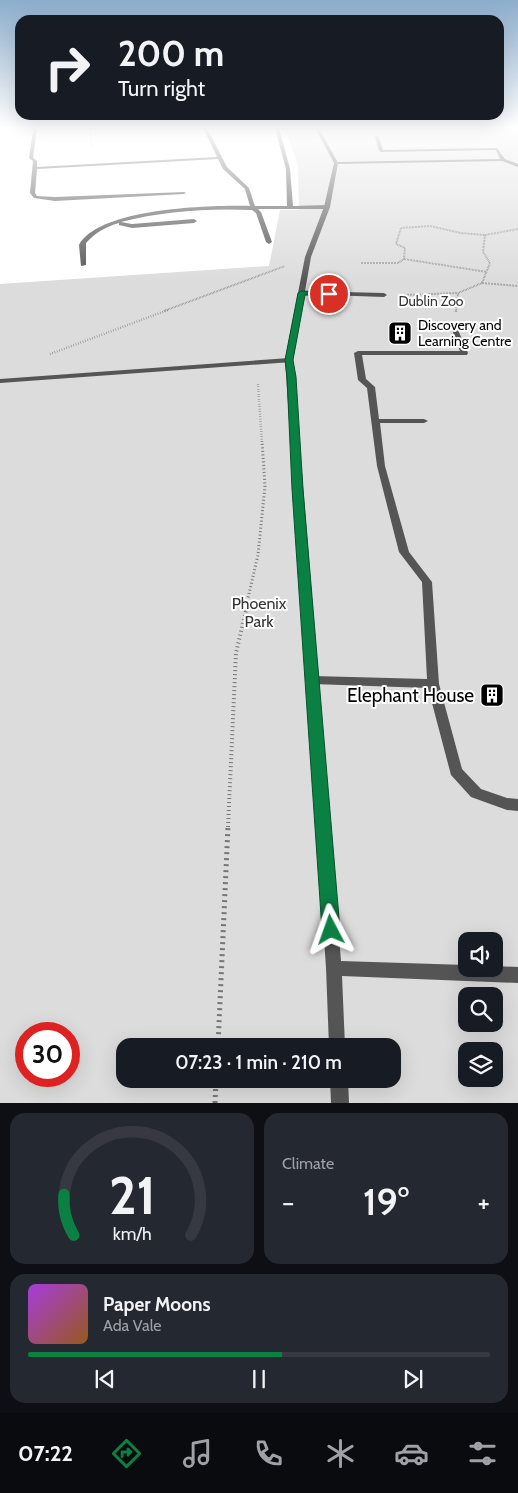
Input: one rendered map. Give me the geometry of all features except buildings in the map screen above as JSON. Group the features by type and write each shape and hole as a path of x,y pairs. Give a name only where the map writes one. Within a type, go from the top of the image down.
{"street":[{"path":"34,179 32,193 36,197 42,198 184,193"},
{"path":"238,179 247,188 253,208 258,212 269,242"},
{"path":"289,179 290,207"},
{"path":"333,179 327,207 308,258 289,360 292,377 298,489 334,968 337,1038"},
{"path":"83,265 82,244 86,238 100,228 154,213 253,208 327,207"},
{"path":"115,223 132,226 194,221"},
{"path":"301,293 384,295"},
{"path":"455,330 464,353 358,353 362,380 372,387 381,466 404,552 427,582 433,684 456,771 476,793 518,806"},
{"path":"0,381 289,360"},
{"path":"376,421 424,420"},
{"path":"313,680 433,684"},
{"path":"334,968 518,975"},
{"path":"339,1088 340,1103"}],"path":[{"path":"404,259 405,248 396,244 401,228 430,226 461,233 485,235 518,229"},
{"path":"482,283 490,263 483,252 485,235"},
{"path":"47,356 308,258"},
{"path":"361,263 398,263 404,259 487,272"},
{"path":"384,295 458,293 482,283 518,286"},
{"path":"218,1038 236,653 258,555 264,486 258,381"},
{"path":"215,1103 216,1088"}],"green space":[{"name":"Phoenix Park","path":"298,179 518,179 518,1103 0,1103 0,284 269,266 280,210 299,210"}],"place":[{"name":"Discovery and Learning Centre","path":"400,333"},
{"name":"Elephant House","path":"492,695"}],"route":[{"path":"329,294 301,293 289,360 292,377 298,489 331,930"}],"park label":[{"name":"Dublin Zoo","path":"431,301"}]}
